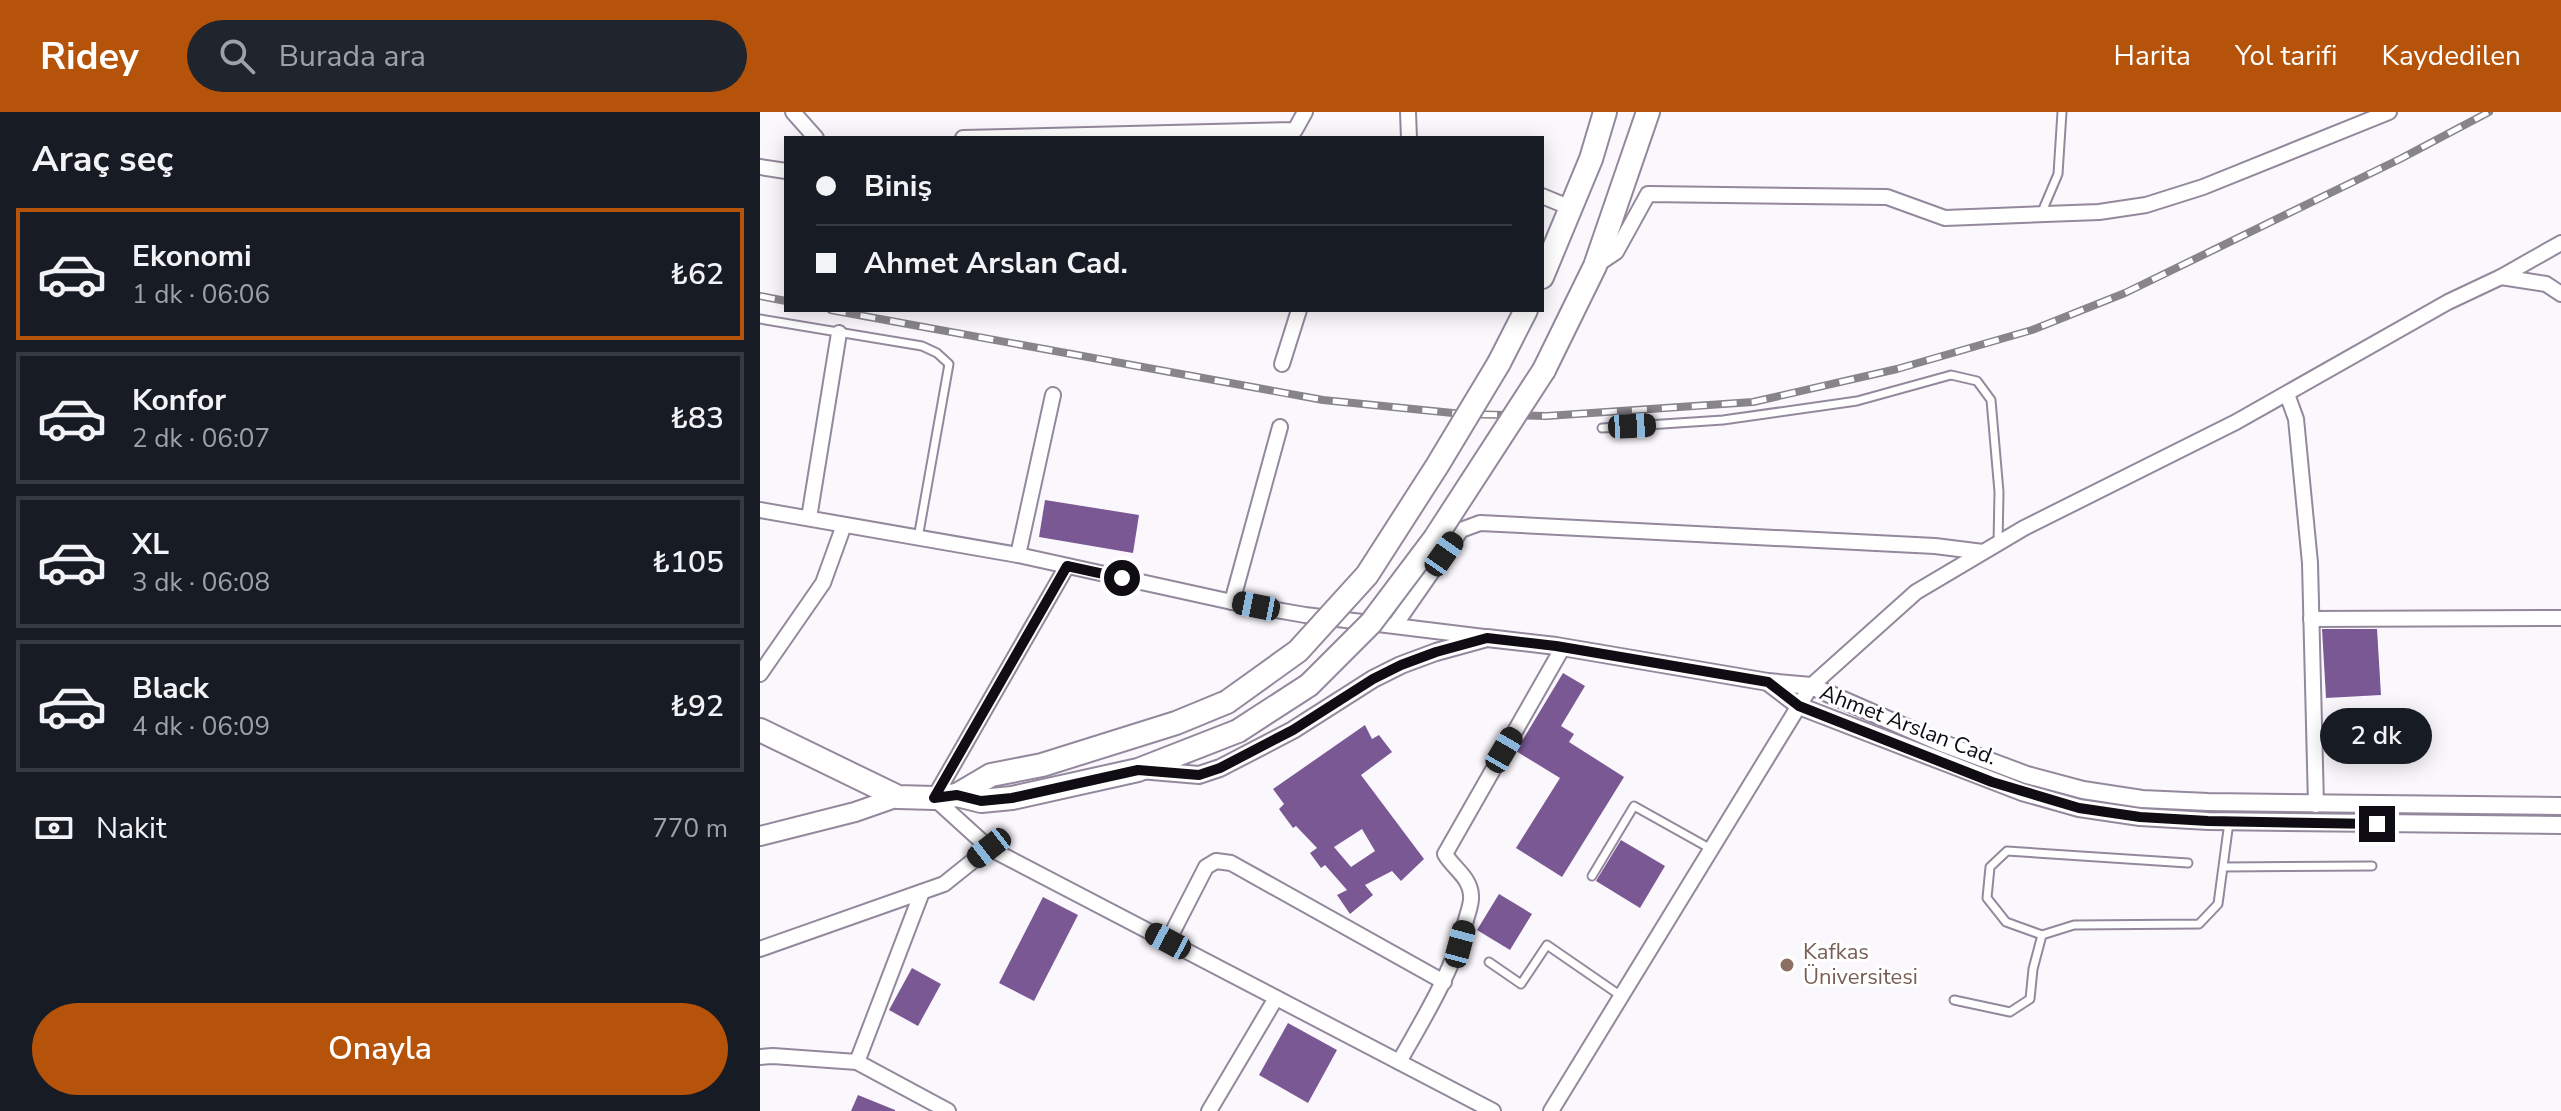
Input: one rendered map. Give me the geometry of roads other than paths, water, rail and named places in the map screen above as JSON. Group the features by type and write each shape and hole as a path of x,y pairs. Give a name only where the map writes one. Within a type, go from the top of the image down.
{"main road":[{"path":"1544,272 1591,159 1605,112"},
{"path":"760,836 855,812 898,797 957,795 981,801 1012,798 1138,770 1238,731 1309,685 1371,623 1435,538 1544,370 1595,266 1648,112"},
{"path":"957,795 991,775 1053,761 1176,723 1227,702 1298,651 1367,575 1499,363 1525,312"},
{"path":"760,730 898,797"}],"street":[{"path":"793,112 814,136"},
{"path":"1129,136 1295,134 1305,112"},
{"path":"1408,112 1409,136"},
{"path":"1595,266 1616,252 1648,194 1887,197 1945,218 2099,212 2146,205 2203,187 2389,112"},
{"path":"760,167 784,171"},
{"path":"1544,197 1571,208"},
{"path":"1551,1111 1811,686 1916,592 1983,552 2287,394 2448,302 2561,243"},
{"path":"2501,277 2546,284 2561,294"},
{"path":"1282,364 1298,312"},
{"path":"809,518 839,333"},
{"path":"2287,394 2296,419 2310,563 2316,805"},
{"path":"1018,555 1053,395"},
{"path":"1232,602 1280,427"},
{"path":"760,510 1018,555 1305,615 1563,647 1768,682"},
{"path":"1395,625 1461,530 1480,523 1935,546 1983,552"},
{"path":"760,674 823,583 844,525"},
{"path":"1067,566 934,798 989,848 1493,1111"},
{"path":"2311,619 2561,618"},
{"path":"1138,770 1199,775 1220,768 1293,730 1373,679 1401,665 1487,638"},
{"path":"1399,1062 1444,982 1460,944 1472,896 1468,882 1445,854 1563,647"},
{"name":"Ahmet Arslan Cad.","path":"1768,682 1811,686 1939,742 2027,775 2083,790 2142,799 2316,805 2561,806"},
{"name":"Ahmet Arslan Cad.","path":"1768,682 1799,706 2007,787 2079,808 2140,817 2229,822 2561,825"},
{"path":"760,949 944,884 989,848"},
{"path":"1168,941 1206,867 1216,861 1231,863 1444,982"},
{"path":"857,1062 922,892"},
{"path":"1209,1111 1276,998"},
{"path":"761,1059 773,1056 857,1062 948,1111"}],"lane":[{"path":"2040,216 2058,174 2062,112"},
{"path":"760,319 922,346 937,353 949,364 918,538"},
{"path":"1602,428 1723,420 1857,401 1951,375 1977,381 1991,400 1999,492 1998,544"},
{"path":"1592,876 1634,806 1711,849"},
{"path":"2188,863 2007,851 1990,867 1987,898 2006,922 2042,935 2074,925 2199,924 2218,904 2229,822"},
{"path":"2225,867 2372,866"},
{"path":"1954,1000 2010,1012 2030,999 2033,969 2042,935"},
{"path":"1489,962 1521,984 1547,945 1621,996"}],"railway":[{"path":"842,312 1323,400 1463,414 1547,416 1753,402 1897,369 2032,330 2125,293 2400,159 2489,112"},
{"path":"760,296 784,301"}],"place":[{"name":"Kafkas Üniversitesi","path":"1787,965"}]}
